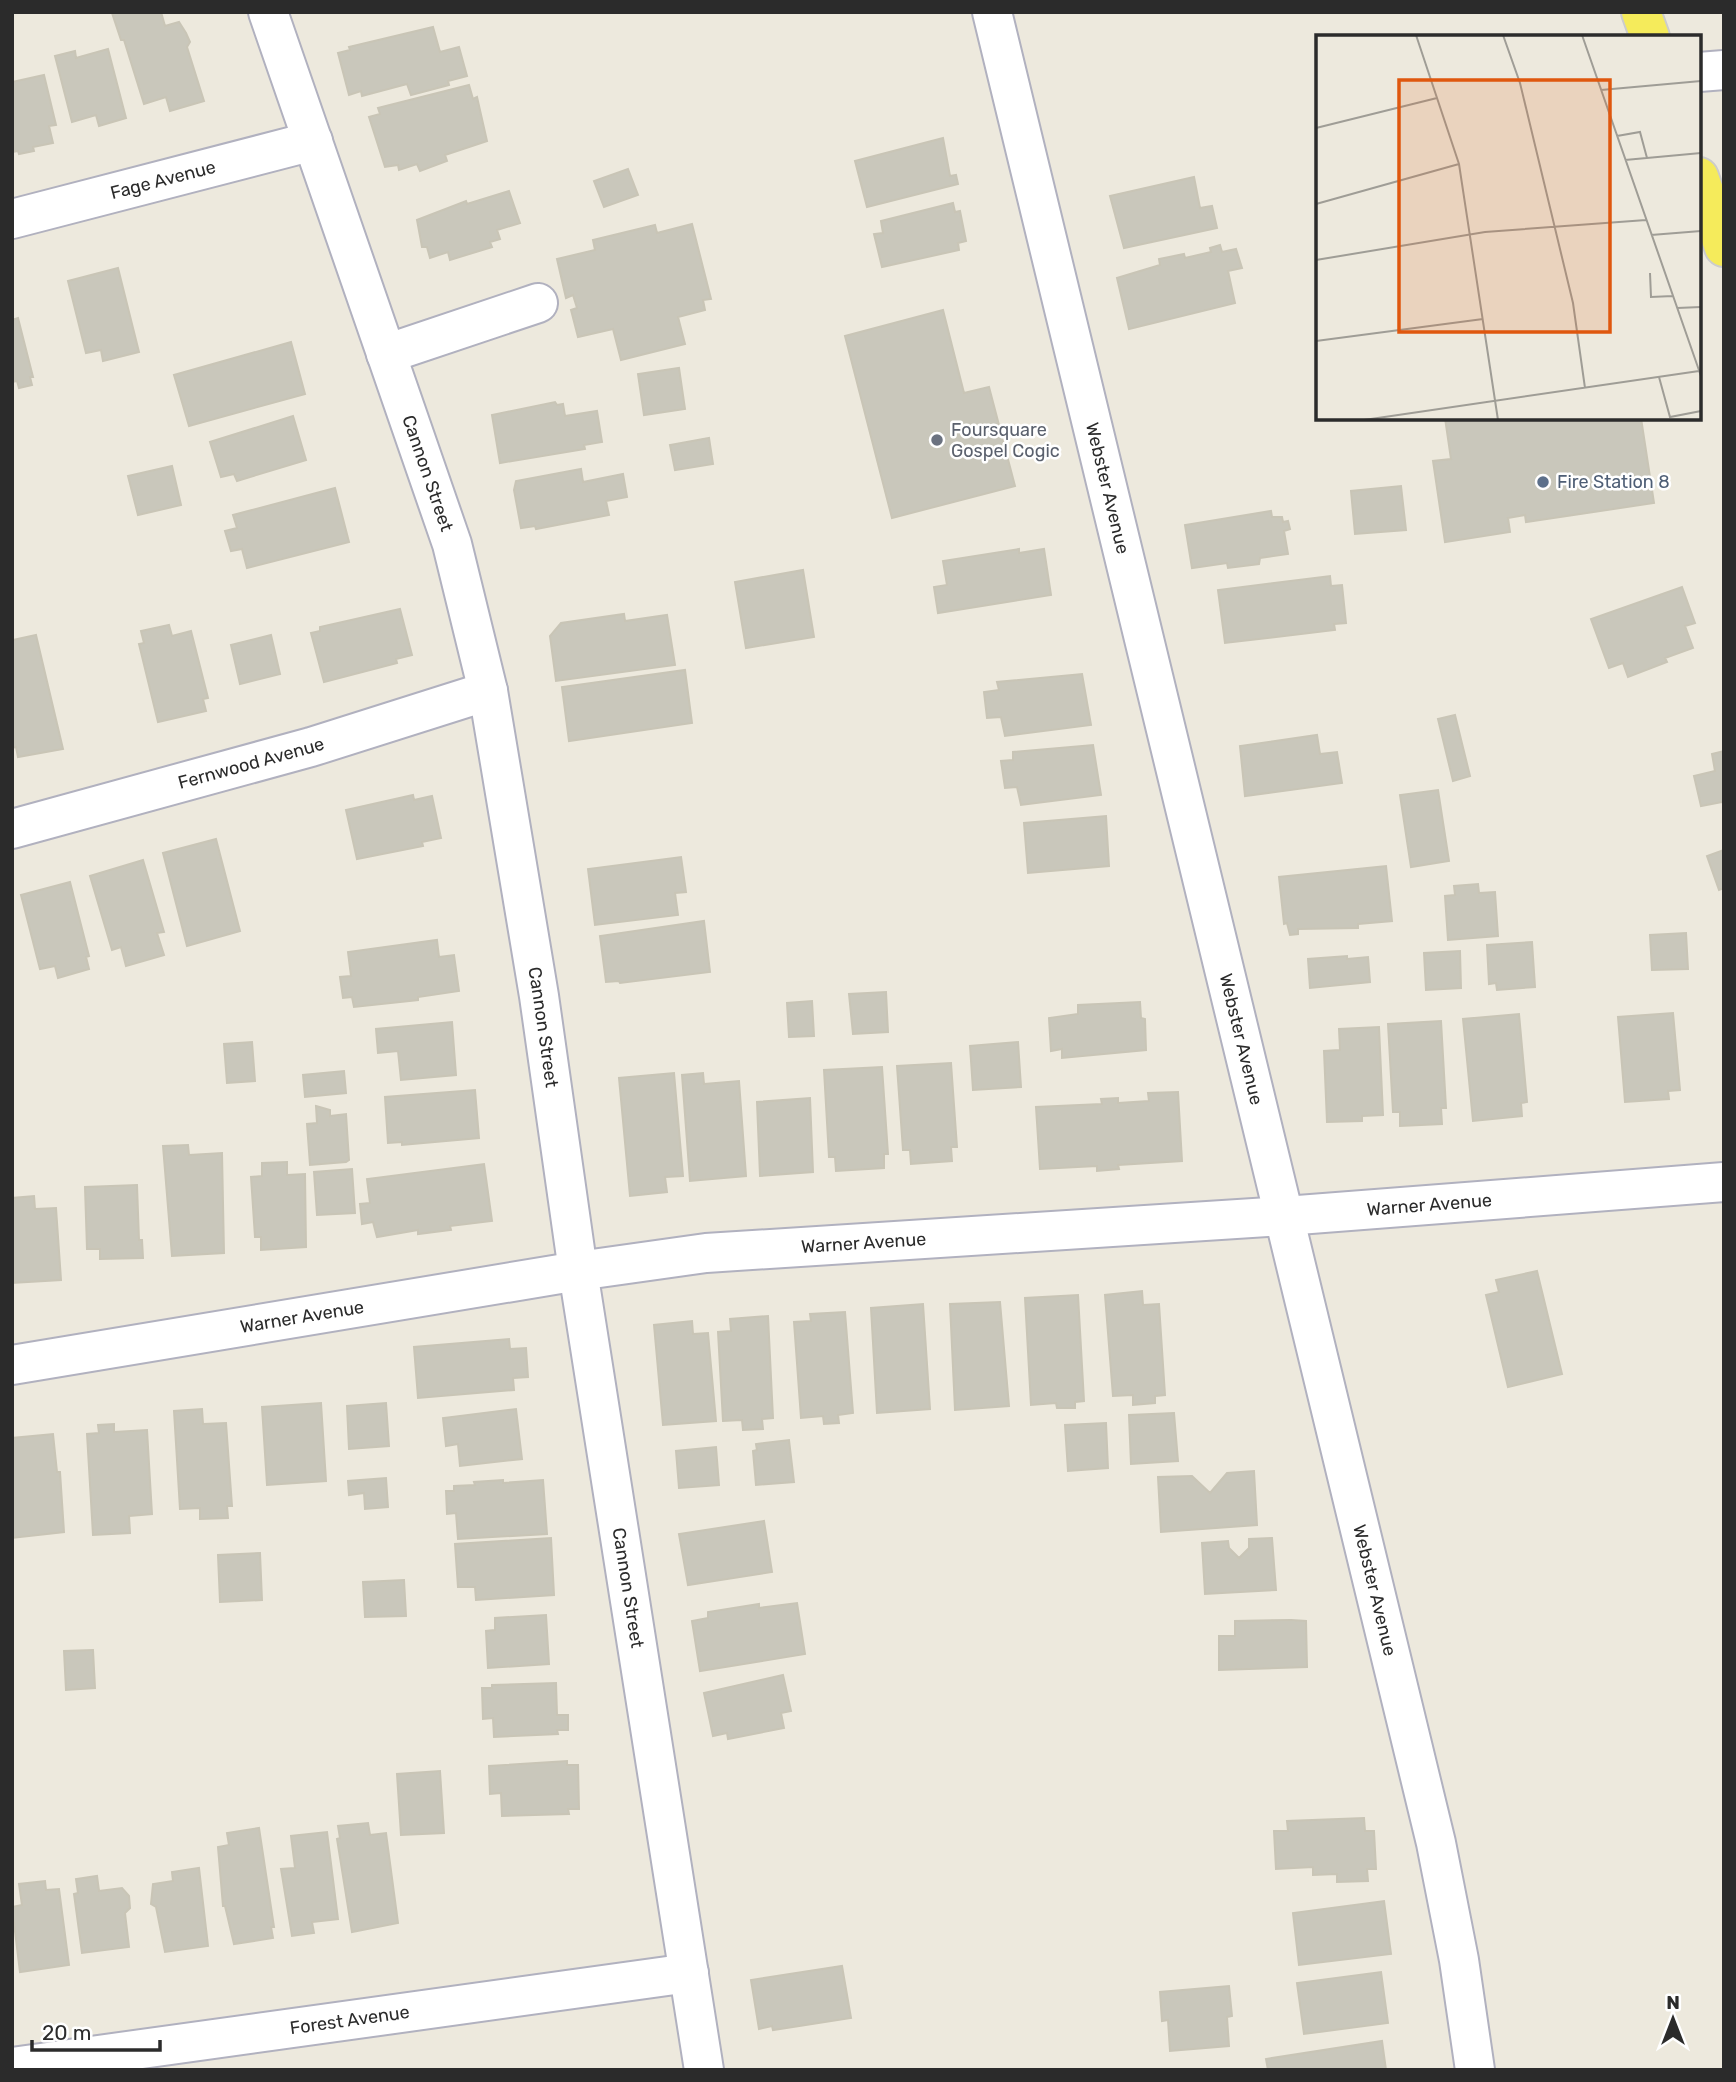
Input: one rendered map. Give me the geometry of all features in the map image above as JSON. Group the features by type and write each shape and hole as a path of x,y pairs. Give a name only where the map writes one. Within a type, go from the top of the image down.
{"main road":[{"path":"1641,12 1649,35"},
{"path":"1701,183 1724,247"}],"street":[{"name":"Cannon Street","path":"268,12 452,544 488,691 539,996 578,1270 704,2070"},
{"name":"Webster Avenue","path":"992,12 1436,1843 1459,1960 1475,2070"},
{"path":"1701,72 1724,69"},
{"name":"Fage Avenue","path":"12,219 313,141"},
{"path":"386,354 538,303"},
{"name":"Fernwood Avenue","path":"12,829 311,747 488,691"},
{"name":"Warner Avenue","path":"12,1365 578,1270 706,1253 1285,1216 1724,1182"},
{"name":"Forest Avenue","path":"12,2067 689,1973"}],"building":[{"path":"161,12 165,26 179,22 186,33 190,42 187,47 204,101 170,111 166,97 144,104 124,40 121,40 112,13"},
{"path":"433,27 440,52 459,47 467,76 448,81 449,85 411,95 407,84 362,96 361,91 349,95 338,53 350,50 349,47"},
{"path":"108,49 126,118 99,126 96,115 72,122 55,56 75,51 76,58"},
{"path":"44,75 56,125 49,126 53,143 33,147 34,151 19,154 18,151 12,152 12,82"},
{"path":"469,85 473,99 477,97 487,141 445,155 447,161 420,171 417,164 399,170 398,165 385,167 369,117 380,114 378,108"},
{"path":"943,138 950,176 956,175 958,184 867,207 855,161"},
{"path":"628,169 638,195 604,207 594,181"},
{"path":"1194,177 1200,208 1212,206 1217,228 1124,248 1110,196"},
{"path":"509,191 520,223 497,230 500,239 490,242 492,247 450,260 448,252 430,258 427,247 422,247 417,220 466,201 467,204"},
{"path":"953,203 955,212 960,211 966,241 958,243 959,250 882,267 874,234 883,233 881,221"},
{"path":"692,224 711,299 703,300 705,310 678,317 685,344 621,360 613,329 578,337 571,310 577,308 573,295 566,298 557,259 595,250 593,240 655,225 657,233"},
{"path":"1220,245 1222,252 1236,249 1242,268 1228,271 1235,303 1129,329 1117,278 1160,265 1159,259 1184,254 1185,258 1211,252 1210,248"},
{"path":"118,268 139,352 103,361 101,350 86,353 68,281"},
{"name":"Foursquare Gospel Cogic","path":"943,310 964,393 989,387 1015,486 892,518 845,336"},
{"path":"18,318 33,377 30,377 32,385 19,388 17,381 12,382 12,320"},
{"path":"291,342 305,394 189,426 174,375"},
{"path":"679,368 685,409 644,415 638,374"},
{"path":"555,402 557,405 563,404 565,416 597,411 602,442 584,445 585,449 500,463 492,415"},
{"path":"293,416 306,460 237,481 234,474 221,477 210,442"},
{"name":"Fire Station 8","path":"1445,420 1641,420 1654,503 1526,522 1525,515 1508,518 1510,532 1445,542 1433,461 1451,459"},
{"path":"709,438 713,464 675,470 670,445"},
{"path":"172,466 181,505 138,515 128,476"},
{"path":"581,469 583,482 623,474 627,497 606,501 609,515 536,529 535,526 521,528 514,490 516,481"},
{"path":"1401,486 1406,530 1355,534 1351,491"},
{"path":"335,488 349,542 247,568 242,549 231,551 225,531 237,528 233,515"},
{"path":"1271,511 1272,517 1282,517 1283,522 1288,521 1290,529 1284,531 1288,554 1260,558 1259,564 1228,568 1227,563 1192,568 1185,525"},
{"path":"1019,549 1019,553 1044,549 1051,595 938,613 934,587 947,585 943,561"},
{"path":"803,570 814,637 746,648 735,582"},
{"path":"1330,576 1331,586 1342,585 1346,623 1334,624 1335,630 1225,643 1218,590"},
{"path":"1682,587 1695,623 1685,626 1693,648 1665,658 1667,662 1628,677 1623,663 1609,668 1591,619"},
{"path":"400,609 412,655 396,659 397,663 324,682 311,633 320,631 320,627"},
{"path":"624,614 625,621 667,615 675,665 556,681 550,636 561,623"},
{"path":"169,625 172,636 191,631 208,698 203,699 206,711 158,722 139,644 144,643 141,631"},
{"path":"36,635 63,749 18,757 16,747 12,748 12,637 13,640"},
{"path":"271,635 280,674 240,684 231,645"},
{"path":"685,670 692,723 569,741 562,687"},
{"path":"1082,674 1091,725 1005,736 1001,717 987,718 984,692 999,690 997,682"},
{"path":"1455,715 1470,776 1453,781 1438,719"},
{"path":"1317,735 1320,754 1337,752 1342,783 1245,796 1240,746"},
{"path":"1093,745 1101,795 1021,805 1017,787 1005,788 1001,761 1013,760 1013,752"},
{"path":"1724,751 1724,804 1722,802 1701,806 1694,776 1715,771 1712,754"},
{"path":"1438,790 1449,861 1411,867 1400,795"},
{"path":"413,795 414,800 432,796 441,838 422,842 423,846 357,859 346,810"},
{"path":"1106,816 1109,866 1028,873 1024,823"},
{"path":"216,839 240,931 187,946 163,853"},
{"path":"1724,850 1724,888 1719,890 1707,856"},
{"path":"681,857 686,892 675,893 678,915 595,925 588,869"},
{"path":"143,860 164,932 157,933 164,955 126,966 121,947 112,950 90,876"},
{"path":"1386,866 1392,921 1358,924 1358,928 1298,929 1298,934 1290,935 1287,923 1284,924 1279,877"},
{"path":"70,882 89,956 86,957 89,969 58,978 55,966 40,969 21,895"},
{"path":"1478,884 1479,893 1495,892 1498,936 1448,940 1445,896 1455,895 1454,886"},
{"path":"704,921 710,972 620,983 606,982 600,936"},
{"path":"1686,933 1688,969 1652,970 1650,935"},
{"path":"437,940 439,957 454,955 459,991 418,997 418,1000 354,1007 352,997 343,998 340,977 351,976 348,952"},
{"path":"1532,942 1535,987 1497,990 1496,983 1489,984 1487,945"},
{"path":"1460,951 1461,988 1426,990 1424,953"},
{"path":"1347,956 1347,959 1368,957 1370,982 1310,988 1308,959"},
{"path":"886,992 888,1032 853,1034 849,994"},
{"path":"812,1001 814,1036 789,1037 787,1003"},
{"path":"1140,1002 1141,1018 1145,1019 1146,1050 1062,1058 1062,1049 1051,1051 1049,1018 1078,1014 1078,1005"},
{"path":"1673,1013 1680,1090 1668,1091 1669,1099 1625,1102 1618,1017"},
{"path":"1519,1014 1527,1102 1521,1103 1522,1116 1473,1121 1463,1019"},
{"path":"1441,1021 1446,1108 1441,1108 1442,1124 1400,1126 1400,1112 1393,1112 1388,1024"},
{"path":"452,1022 456,1075 401,1080 398,1051 378,1053 376,1029"},
{"path":"1379,1027 1383,1115 1362,1116 1362,1121 1327,1122 1324,1051 1340,1050 1339,1029"},
{"path":"252,1042 255,1081 227,1083 224,1044"},
{"path":"1018,1042 1021,1087 973,1090 970,1046"},
{"path":"951,1063 957,1147 951,1147 952,1161 911,1164 910,1150 903,1150 897,1066"},
{"path":"882,1067 888,1154 884,1154 884,1168 836,1171 835,1157 829,1157 824,1070"},
{"path":"344,1071 346,1093 305,1097 303,1075"},
{"path":"674,1073 683,1176 665,1177 667,1192 630,1196 619,1078"},
{"path":"703,1073 704,1084 739,1081 746,1176 690,1181 682,1075"},
{"path":"475,1090 479,1138 402,1145 402,1142 388,1143 385,1097"},
{"path":"1178,1092 1182,1161 1118,1165 1119,1169 1097,1171 1097,1166 1040,1169 1036,1107 1102,1104 1101,1099 1118,1098 1118,1103 1149,1101 1148,1093"},
{"path":"810,1098 813,1172 760,1176 757,1102"},
{"path":"316,1106 330,1110 330,1116 346,1114 349,1160 346,1162 310,1165 307,1124 317,1123"},
{"path":"188,1145 189,1155 222,1153 224,1253 172,1256 163,1146"},
{"path":"287,1162 287,1175 305,1174 306,1247 261,1250 261,1237 255,1237 251,1177 262,1176 262,1163"},
{"path":"484,1164 492,1221 450,1226 451,1230 418,1234 418,1230 377,1237 373,1222 362,1224 360,1204 370,1203 367,1179"},
{"path":"352,1169 355,1213 317,1215 314,1172"},
{"path":"137,1185 139,1240 142,1240 143,1258 100,1259 100,1249 87,1249 85,1187"},
{"path":"34,1196 35,1209 56,1208 61,1280 12,1283 12,1198"},
{"path":"1537,1271 1562,1374 1508,1387 1486,1295 1499,1292 1496,1280"},
{"path":"1142,1291 1143,1305 1159,1304 1165,1395 1155,1396 1155,1403 1133,1405 1133,1395 1113,1396 1105,1295"},
{"path":"1078,1295 1084,1401 1075,1402 1075,1408 1057,1408 1056,1403 1031,1405 1025,1298"},
{"path":"1000,1302 1009,1406 955,1410 950,1304"},
{"path":"923,1304 930,1409 877,1413 871,1308"},
{"path":"845,1312 853,1413 838,1415 839,1423 824,1424 823,1416 801,1418 794,1322 811,1321 810,1314"},
{"path":"768,1316 773,1418 762,1419 763,1429 743,1430 742,1420 723,1421 718,1332 731,1331 730,1319"},
{"path":"692,1321 693,1334 708,1333 716,1421 663,1425 654,1325"},
{"path":"509,1339 510,1349 526,1348 528,1377 513,1378 514,1390 418,1398 414,1347"},
{"path":"321,1403 326,1481 267,1485 262,1407"},
{"path":"386,1403 389,1446 349,1449 347,1406"},
{"path":"202,1409 203,1424 226,1423 232,1506 227,1506 228,1518 200,1519 200,1508 180,1509 174,1411"},
{"path":"516,1409 522,1459 460,1466 458,1444 446,1446 443,1418"},
{"path":"1174,1413 1178,1461 1131,1464 1129,1415"},
{"path":"1106,1423 1108,1468 1068,1471 1065,1425"},
{"path":"114,1424 114,1432 147,1430 152,1514 129,1516 130,1533 93,1535 87,1434 99,1433 98,1425"},
{"path":"53,1434 57,1472 60,1472 64,1532 12,1538 12,1438"},
{"path":"789,1440 794,1482 756,1485 753,1451 757,1450 756,1444"},
{"path":"716,1447 719,1485 679,1488 676,1451"},
{"path":"1254,1471 1257,1525 1161,1532 1158,1477 1192,1476 1210,1493 1227,1473"},
{"path":"386,1478 388,1507 365,1509 364,1493 349,1495 348,1481"},
{"path":"503,1480 503,1483 543,1480 547,1534 458,1539 456,1513 447,1514 446,1491 454,1491 454,1486 475,1485 474,1482"},
{"path":"764,1521 772,1572 688,1585 679,1534"},
{"path":"551,1538 554,1595 476,1600 475,1587 458,1587 455,1544"},
{"path":"1272,1538 1276,1590 1205,1594 1202,1543 1228,1541 1229,1548 1239,1558 1249,1548 1249,1539"},
{"path":"260,1553 262,1600 220,1602 218,1555"},
{"path":"404,1580 406,1616 365,1617 363,1582"},
{"path":"797,1603 805,1654 700,1671 692,1621 708,1618 708,1612 759,1604 759,1608"},
{"path":"546,1615 549,1664 488,1668 486,1631 495,1630 495,1618"},
{"path":"1235,1621 1306,1621 1307,1667 1219,1670 1219,1636 1235,1636"},
{"path":"93,1650 95,1688 66,1690 64,1651"},
{"path":"783,1675 791,1711 781,1713 784,1728 728,1739 727,1733 713,1736 704,1693"},
{"path":"556,1683 557,1715 568,1715 568,1730 557,1730 558,1734 494,1737 493,1718 483,1719 482,1688 492,1688 492,1685"},
{"path":"567,1761 567,1765 578,1765 579,1809 568,1809 569,1814 502,1816 501,1793 490,1794 489,1766"},
{"path":"440,1771 444,1833 401,1835 397,1774"},
{"path":"1364,1818 1365,1831 1374,1831 1376,1869 1367,1869 1368,1881 1337,1882 1337,1874 1313,1875 1313,1867 1276,1869 1274,1831 1288,1831 1287,1821"},
{"path":"368,1823 370,1835 386,1833 398,1923 352,1932 337,1839 340,1838 338,1826"},
{"path":"259,1828 274,1927 271,1927 273,1938 234,1944 223,1906 218,1847 229,1845 227,1833"},
{"path":"327,1832 338,1919 312,1922 314,1933 292,1936 281,1869 295,1868 291,1836"},
{"path":"199,1868 208,1946 165,1952 156,1907 151,1904 153,1884 173,1881 172,1872"},
{"path":"97,1876 99,1891 122,1888 129,1896 130,1908 125,1913 129,1947 82,1953 74,1894 78,1893 76,1879"},
{"path":"45,1881 46,1890 59,1889 69,1965 20,1972 12,1907 22,1905 19,1884"},
{"path":"1384,1901 1391,1954 1299,1965 1293,1913"},
{"path":"842,1966 851,2018 773,2030 772,2026 759,2029 751,1980"},
{"path":"1381,1972 1388,2023 1304,2034 1297,1983"},
{"path":"1229,1986 1232,2016 1227,2017 1229,2046 1170,2051 1168,2020 1162,2021 1160,1992"},
{"path":"1382,2041 1386,2070 1268,2070 1266,2059"}],"place":[{"name":"Foursquare Gospel Cogic","path":"937,440"},
{"name":"Fire Station 8","path":"1543,482"}]}
